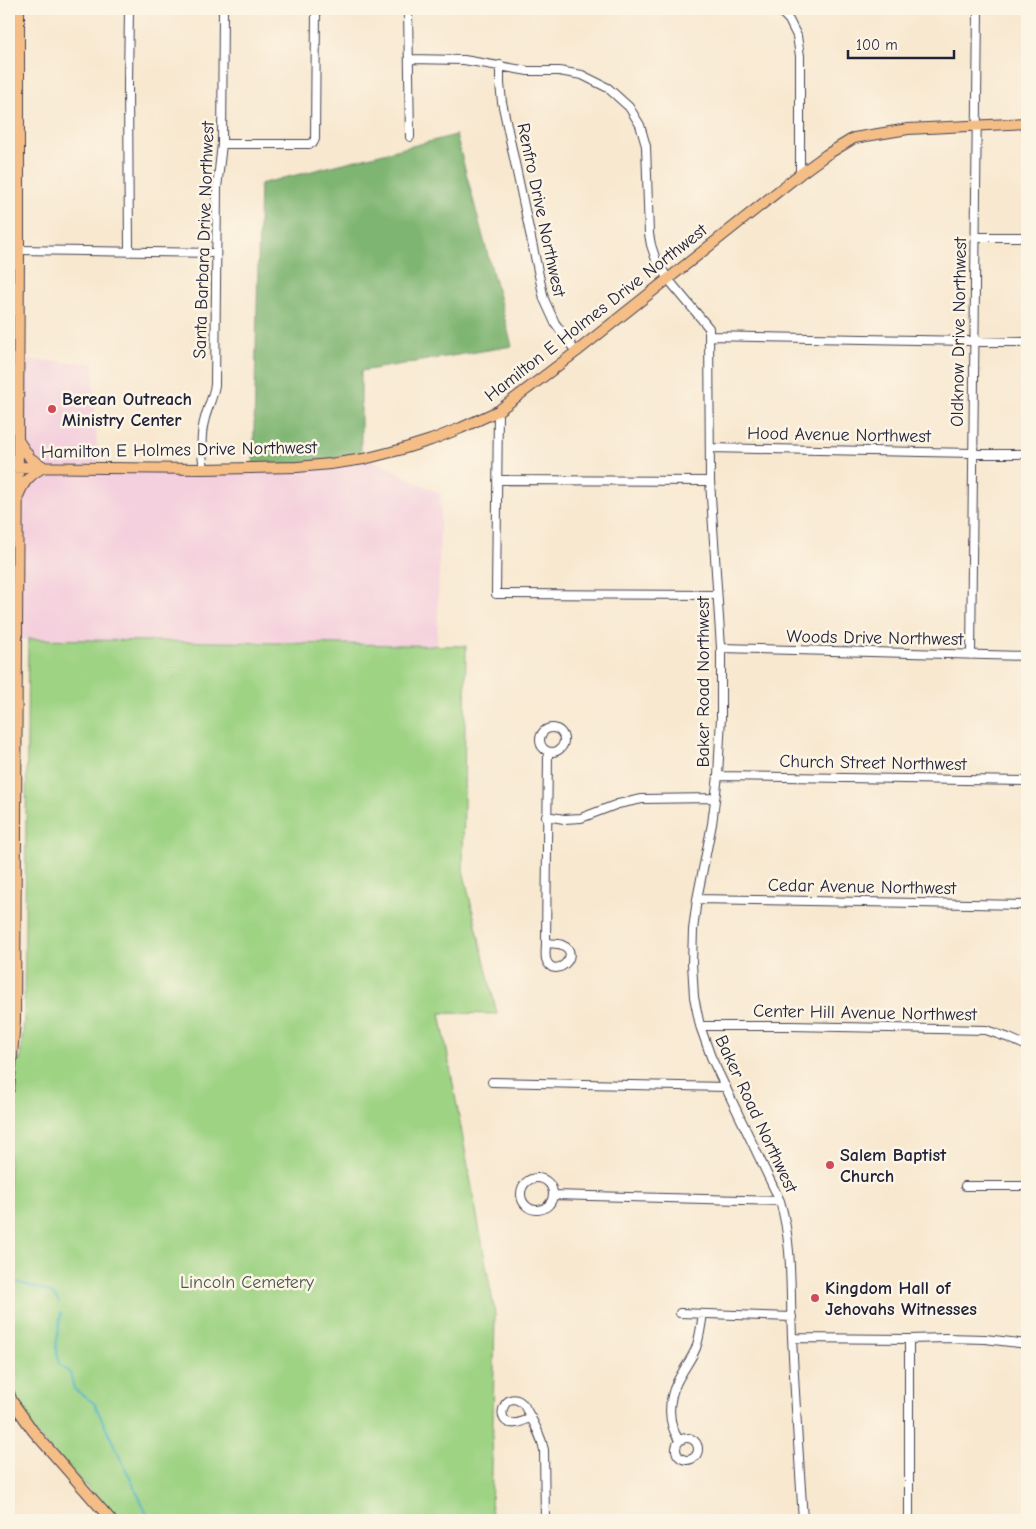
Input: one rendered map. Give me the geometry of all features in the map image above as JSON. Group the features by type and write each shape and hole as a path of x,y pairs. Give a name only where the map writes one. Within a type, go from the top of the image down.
{"main road":[{"path":"9,1089 15,1021 12,908 17,499 13,467 17,439 19,9"},
{"name":"Hamilton E Holmes Drive Northwest","path":"13,467 204,469 297,467 364,459 431,440 498,411 576,352 800,174 854,138 908,129 1027,123"},
{"path":"9,454 13,450 17,439"},
{"path":"17,439 30,458 45,467"},
{"path":"17,499 28,478 45,467"},
{"path":"9,481 17,499"},
{"path":"9,1393 12,1401 32,1431 111,1520"}],"street":[{"path":"129,9 129,252"},
{"name":"Santa Barbara Drive Northwest","path":"204,469 201,433 215,385 216,253 218,188 222,144 223,9"},
{"path":"222,144 309,144 313,142 315,139 316,9"},
{"path":"408,9 410,137"},
{"path":"778,9 789,20 797,36 800,56 800,174"},
{"name":"Oldknow Drive Northwest","path":"971,655 978,9"},
{"name":"Baker Road Northwest","path":"409,59 464,60 528,71 559,70 582,75 608,88 628,107 640,125 646,146 649,234 656,260 668,279 709,328 710,481 721,648 721,717 718,776 712,824 697,899 693,930 694,998 700,1026 711,1057 780,1201 785,1217 788,1238 803,1520"},
{"name":"Renfro Drive Northwest","path":"500,66 502,102 544,299 555,323 576,352"},
{"path":"975,237 1027,237"},
{"path":"19,250 216,253"},
{"path":"709,336 1027,342"},
{"path":"498,411 496,594 718,595"},
{"name":"Hood Avenue Northwest","path":"710,448 1027,454"},
{"path":"497,480 710,481"},
{"name":"Woods Drive Northwest","path":"721,648 1027,656"},
{"path":"546,944 548,752"},
{"name":"Church Street Northwest","path":"718,776 1027,781"},
{"path":"546,816 564,819 582,818 618,804 642,799 715,798"},
{"name":"Cedar Avenue Northwest","path":"697,899 1027,905"},
{"name":"Center Hill Avenue Northwest","path":"700,1026 986,1030 1027,1046"},
{"path":"492,1082 726,1088"},
{"path":"542,1178 550,1185 553,1195 549,1205 545,1208 534,1210 525,1205 521,1195 527,1181 542,1178"},
{"path":"966,1186 1027,1186"},
{"path":"553,1195 780,1201"},
{"path":"680,1313 792,1317"},
{"path":"679,1440 674,1433 671,1423 671,1398 677,1382 696,1347 701,1331 703,1314"},
{"path":"792,1338 976,1339 1027,1344"},
{"path":"909,1339 909,1520"},
{"path":"531,1417 542,1440 544,1450 545,1520"}],"shaded area":[{"path":"9,359 93,363 98,471 253,471 361,454 441,494 437,645 14,639 11,910 9,910"}],"green space":[{"path":"456,135 512,346 361,371 361,454 253,471 260,184"},
{"name":"Lincoln Cemetery","path":"28,639 466,646 463,870 497,1014 440,1013 495,1314 491,1520 119,1520 9,1406 9,1058 20,1061 24,1021"}],"waterway":[{"path":"9,1279 47,1291 59,1302"},
{"path":"61,1313 56,1346 59,1364 70,1373 74,1389 94,1403 150,1520"}],"place":[{"name":"Berean Outreach Ministry Center","path":"52,409"},
{"name":"Salem Baptist Church","path":"830,1165"},
{"name":"Kingdom Hall of Jehovahs Witnesses","path":"815,1298"}]}
